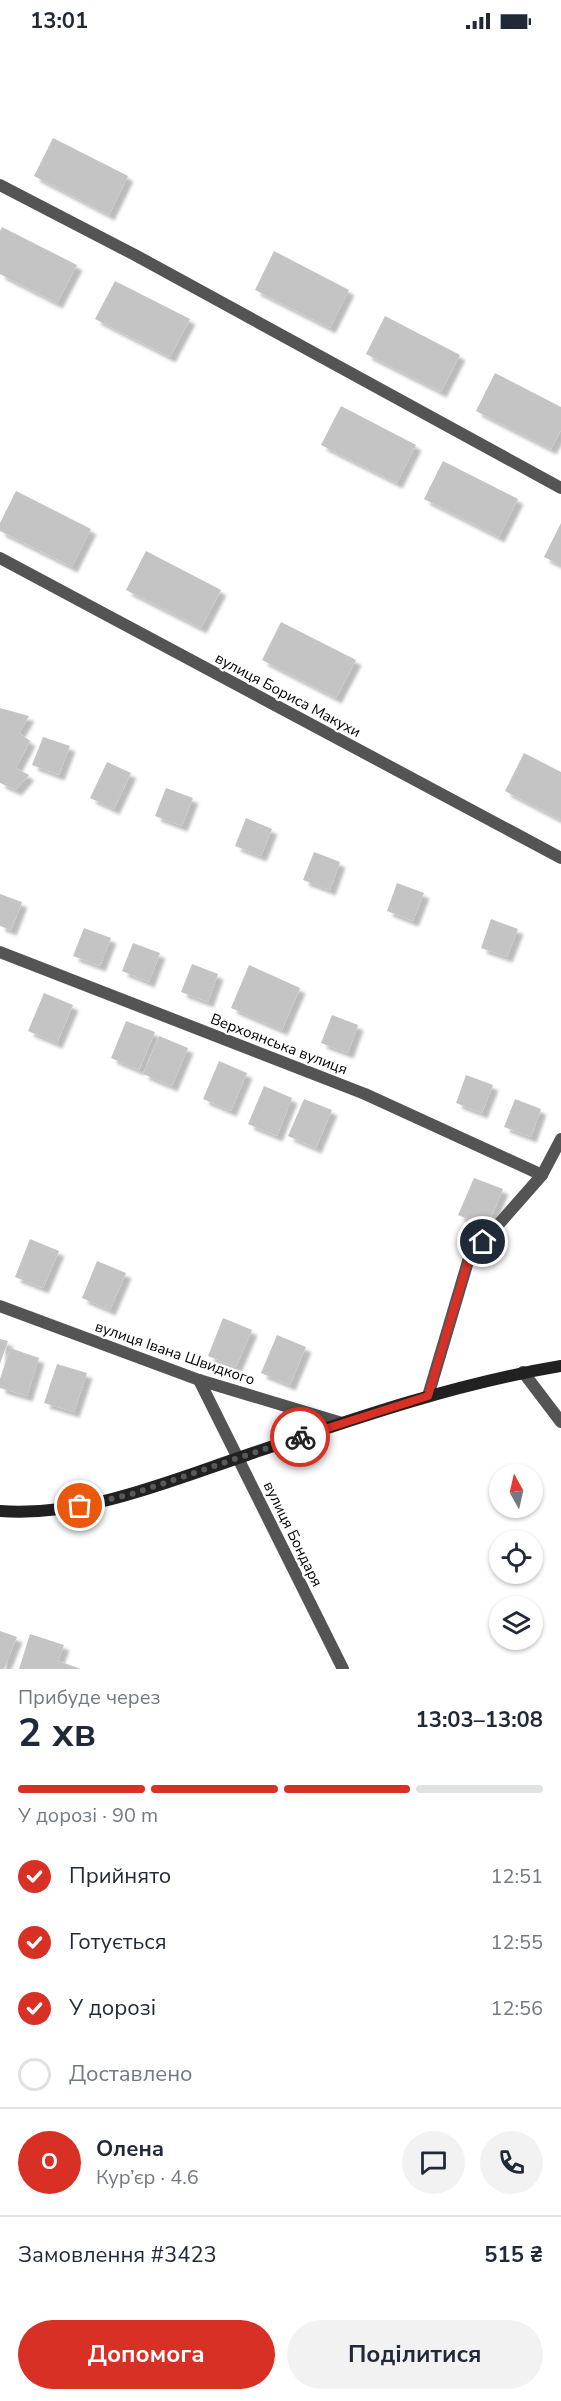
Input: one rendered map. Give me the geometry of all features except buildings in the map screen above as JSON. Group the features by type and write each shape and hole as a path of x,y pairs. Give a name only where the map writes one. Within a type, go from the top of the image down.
{"street":[{"path":"0,185 135,255 561,488"},
{"name":"вулиця Бориса Макухи","path":"0,558 561,858"},
{"name":"Верхоянська вулиця","path":"0,952 365,1094 542,1175"},
{"path":"428,1396 469,1258 542,1175 561,1139"},
{"name":"вулиця Івана Швидкого","path":"0,1306 199,1380 342,1423"},
{"path":"0,1511 16,1512 80,1506 132,1494 428,1396 523,1372 561,1366"},
{"path":"523,1372 561,1422"},
{"name":"вулиця Бондаря","path":"199,1380 343,1669"}],"way so far":[{"path":"80,1506 132,1494 300,1437"}],"route":[{"path":"300,1437 428,1396 469,1258 483,1242"}]}
